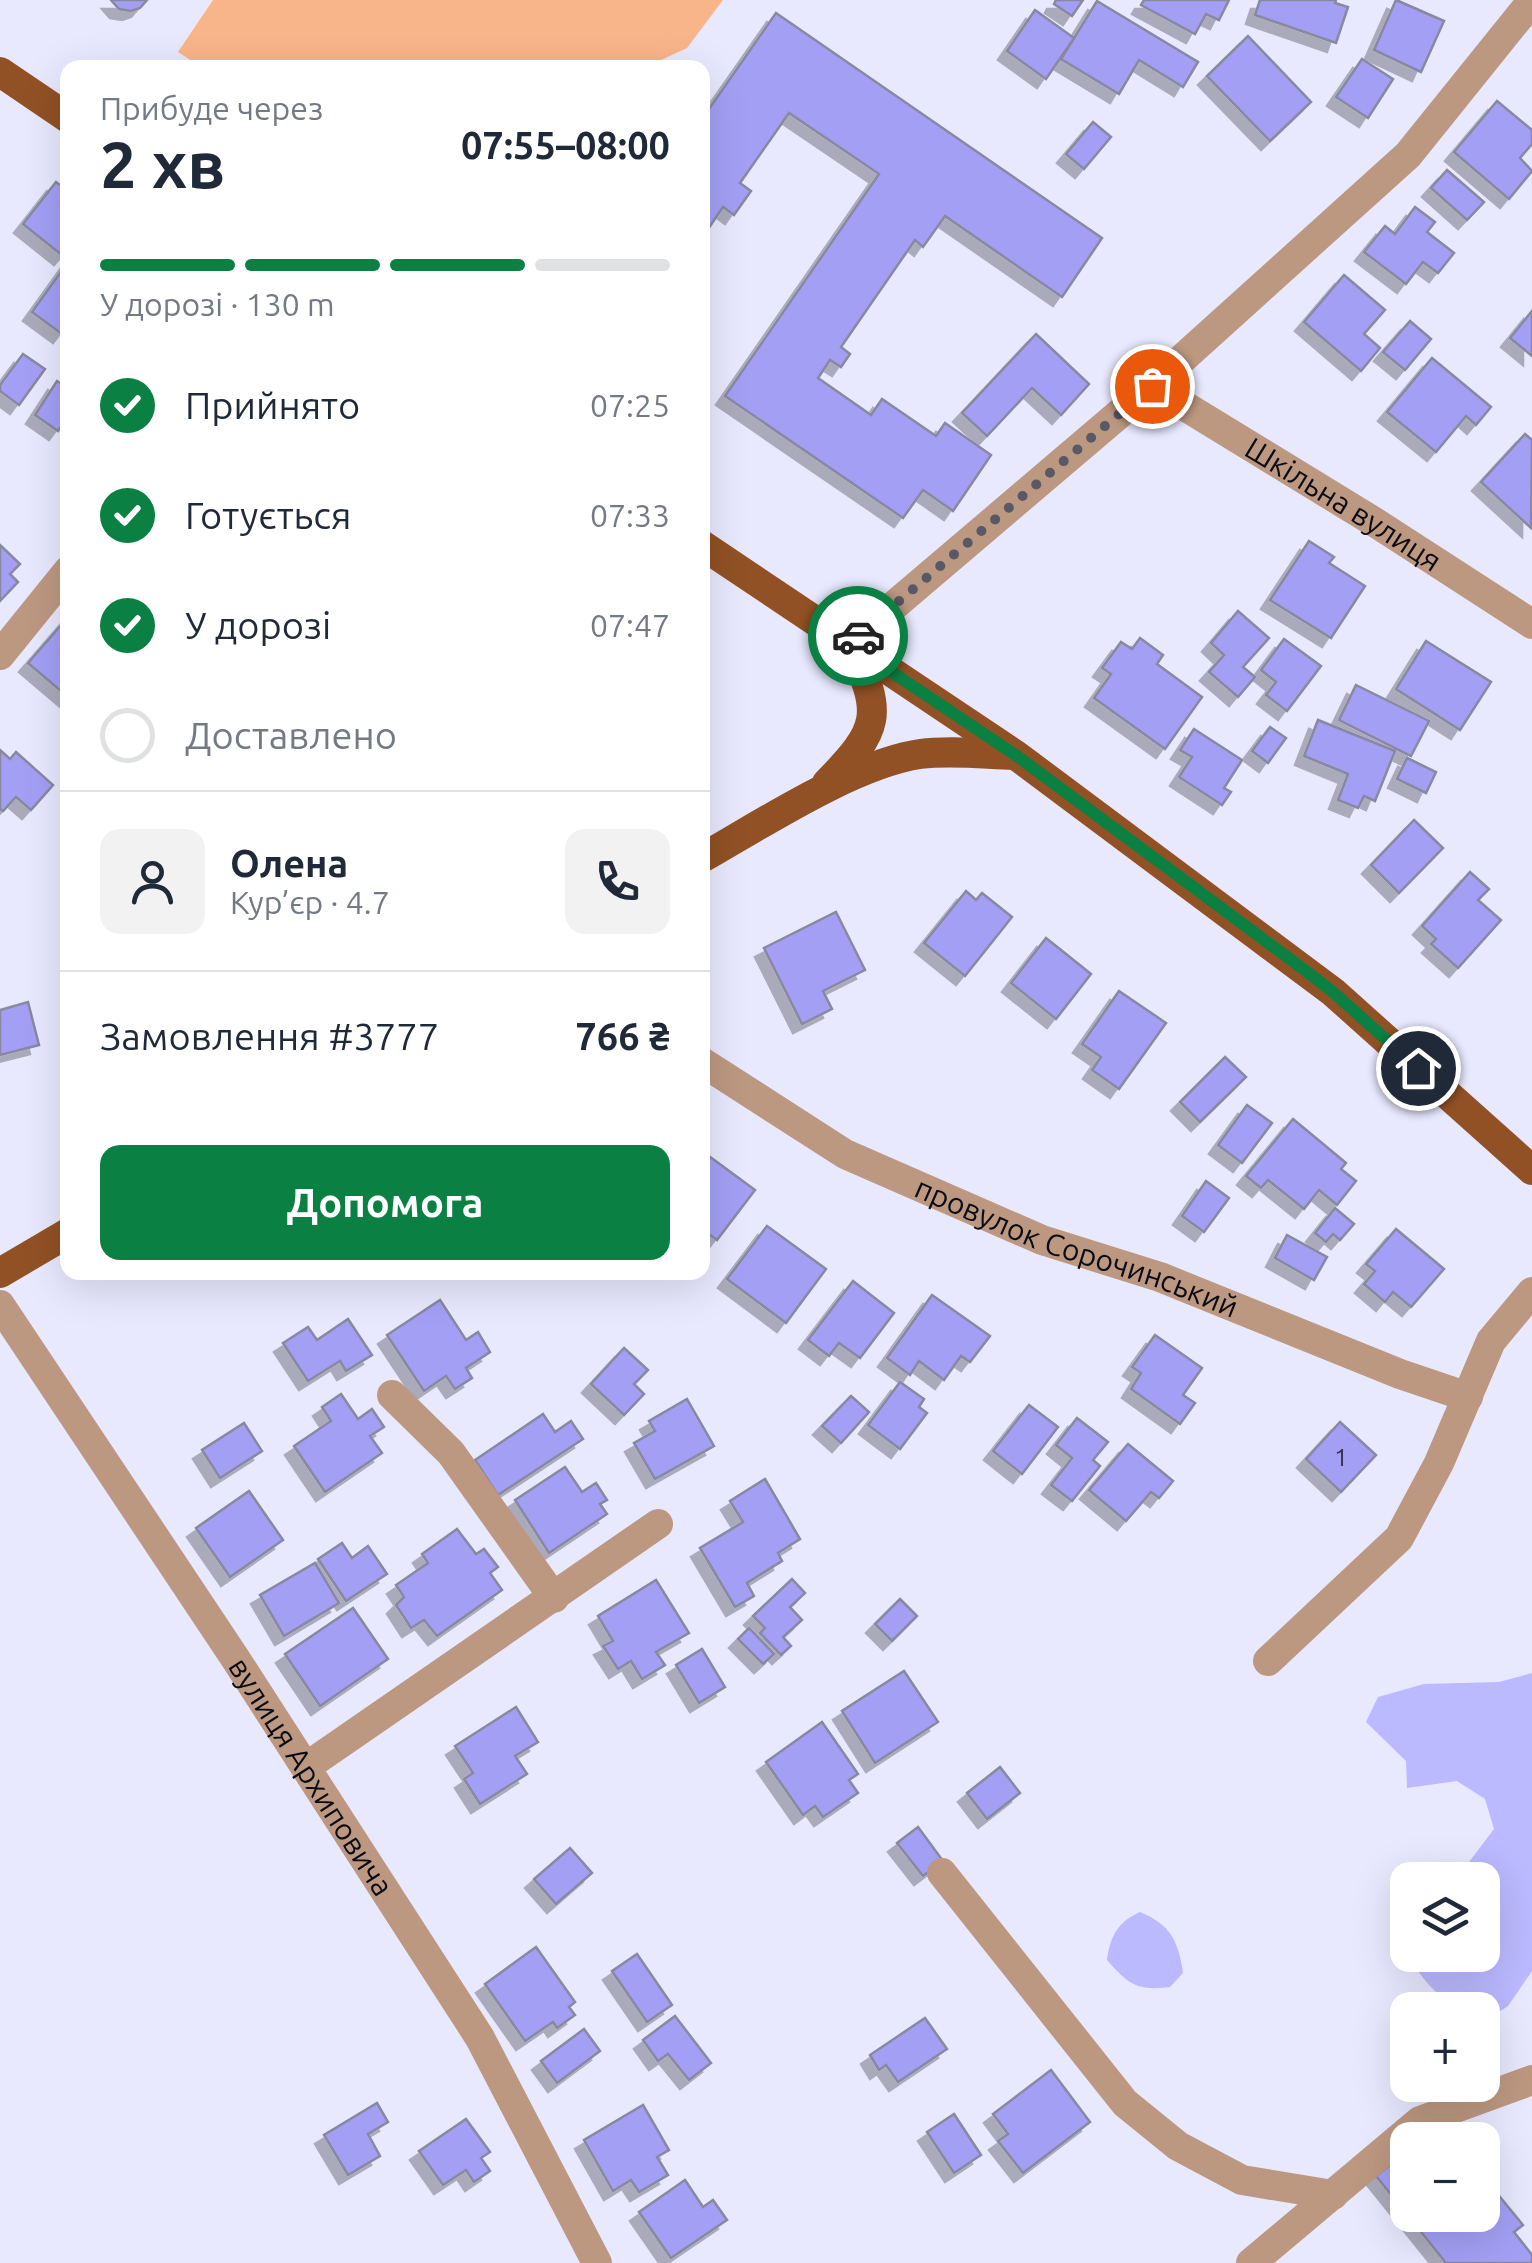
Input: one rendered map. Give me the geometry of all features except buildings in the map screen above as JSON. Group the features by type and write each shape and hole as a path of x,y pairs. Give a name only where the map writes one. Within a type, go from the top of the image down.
{"main road":[{"path":"0,72 60,113"},
{"path":"710,550 1017,756 1333,992 1532,1170"},
{"path":"818,793 860,748 872,719 872,697 850,644"},
{"path":"710,854 818,793 887,763 919,754 1017,756"},
{"path":"0,1273 60,1237"}],"street":[{"path":"850,644 1152,386 1408,155 1532,1"},
{"name":"Шкільна вулиця","path":"1152,386 1532,624"},
{"path":"0,655 60,581"},
{"name":"провулок Сорочинський","path":"710,1067 844,1154 1024,1232 1160,1277 1400,1374 1468,1397"},
{"path":"1268,1660 1399,1538 1440,1464 1491,1341 1532,1292"},
{"name":"вулиця Архиповича","path":"0,1305 480,2038 598,2263"},
{"path":"392,1394 452,1453 554,1598"},
{"path":"306,1767 658,1524"},
{"path":"942,1873 1125,2102 1178,2146 1242,2180 1333,2195"},
{"path":"1251,2263 1420,2121 1532,2080"}],"shaded area":[{"path":"213,0 723,0 687,48 661,60 190,60 178,52"}],"water":[{"path":"1532,1673 1532,1971 1500,2011 1500,1992 1436,1992 1419,1972 1500,1972 1500,1862 1469,1862 1494,1829 1485,1799 1457,1781 1407,1788 1406,1761 1366,1722 1378,1697 1424,1684 1499,1682"},
{"path":"1140,1912 1166,1929 1179,1952 1183,1973 1170,1987 1134,1984 1107,1960 1116,1931"}],"way so far":[{"path":"858,636 1152,386"}],"route":[{"path":"858,636 850,644 1017,756 1302,968 1418,1068"}]}
